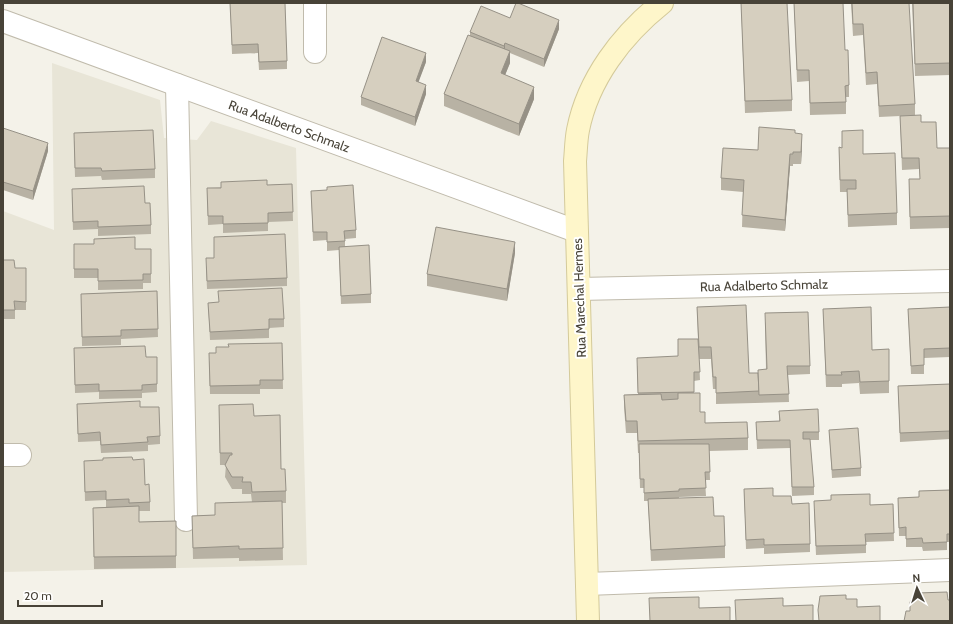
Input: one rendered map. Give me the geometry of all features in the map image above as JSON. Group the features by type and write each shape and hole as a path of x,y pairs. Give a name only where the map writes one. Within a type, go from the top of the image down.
{"street":[{"path":"315,3 316,52"},
{"name":"Rua Marechal Hermes","path":"588,621 576,231 575,161 578,131 586,102 599,75 621,42 662,3"},
{"name":"Rua Adalberto Schmalz","path":"3,21 576,231"},
{"path":"177,85 186,520"},
{"name":"Rua Adalberto Schmalz","path":"579,290 950,281"},
{"path":"587,584 950,570"}],"shaded area":[{"path":"52,63 160,100 164,138 197,140 211,121 296,148 307,565 3,572 3,211 54,230"}],"building":[{"path":"230,3 285,3 287,61 259,62 258,44 232,45"},
{"path":"516,3 559,20 544,59 505,43 504,46 470,32 481,6 510,18"},
{"path":"741,3 787,3 792,100 745,101"},
{"path":"794,3 843,3 845,50 848,50 849,85 845,86 846,102 810,103 809,70 797,70"},
{"path":"852,3 909,3 915,104 879,106 877,72 866,73 863,24 853,24"},
{"path":"913,3 950,3 950,63 915,64"},
{"path":"468,35 510,51 501,73 534,87 519,124 444,94"},
{"path":"382,37 426,53 416,81 426,85 415,117 361,97"},
{"path":"921,115 921,122 936,122 937,148 950,148 950,216 910,217 909,179 920,179 919,158 902,158 900,116"},
{"path":"759,127 795,130 795,133 802,134 801,152 793,152 793,154 790,154 785,220 742,215 744,180 721,178 723,148 758,150"},
{"path":"3,128 48,143 33,191 3,182"},
{"path":"153,130 155,169 102,171 101,168 75,168 74,133"},
{"path":"863,130 863,154 895,153 897,213 848,215 847,189 856,189 856,180 840,180 839,147 842,148 842,131"},
{"path":"267,180 267,185 292,184 293,212 268,213 268,223 223,224 223,216 208,216 207,188 221,188 221,182"},
{"path":"353,185 356,230 344,231 345,241 327,242 327,232 313,232 311,191 327,190 327,187"},
{"path":"144,186 145,203 150,203 151,225 98,227 98,221 73,222 72,189"},
{"path":"436,227 515,242 507,289 427,274"},
{"path":"285,234 287,278 207,281 206,258 214,258 214,237"},
{"path":"135,237 135,249 151,249 151,274 143,274 143,280 98,281 98,269 74,269 74,244 94,244 94,239"},
{"path":"369,245 371,294 341,296 339,247"},
{"path":"3,260 14,260 15,268 26,268 26,302 14,301 15,310 3,310"},
{"path":"282,288 284,319 269,319 269,329 210,332 208,303 219,302 218,291"},
{"path":"157,291 158,329 121,330 121,336 82,337 81,294"},
{"path":"746,305 749,373 758,373 759,391 716,393 716,377 713,377 711,347 699,347 697,307"},
{"path":"871,307 872,350 889,349 889,381 860,382 859,371 841,372 842,375 826,375 823,309"},
{"path":"950,307 950,348 924,349 924,365 911,366 908,309"},
{"path":"808,312 810,366 787,366 789,394 759,395 758,370 767,369 765,313"},
{"path":"678,339 698,339 700,372 694,372 694,392 638,393 637,358 678,356"},
{"path":"282,343 283,380 260,380 260,385 210,386 209,353 216,353 216,347 229,347 228,344"},
{"path":"145,346 146,357 157,357 157,384 142,385 142,390 99,391 99,384 75,385 74,348"},
{"path":"950,384 950,431 900,433 898,386"},
{"path":"678,393 700,393 700,412 705,412 705,423 747,422 748,438 638,441 637,421 626,421 624,395 661,394 662,400 678,399"},
{"path":"140,401 140,407 159,407 160,436 147,437 148,442 101,445 100,432 78,434 77,404"},
{"path":"253,404 254,416 280,415 281,469 285,469 286,491 252,492 251,482 242,482 243,477 232,477 225,465 232,453 220,453 219,405"},
{"path":"818,409 819,432 803,432 803,439 810,439 814,487 792,487 790,440 757,440 756,422 780,421 779,411"},
{"path":"858,428 861,468 832,470 829,430"},
{"path":"639,444 709,444 710,472 705,472 706,488 644,493 644,479 640,479"},
{"path":"132,457 133,460 144,459 145,485 149,484 150,502 129,503 129,499 106,500 106,491 85,492 84,461 103,460 103,458"},
{"path":"773,488 773,496 791,496 792,504 809,503 810,544 764,545 764,539 746,540 744,489"},
{"path":"950,490 950,534 947,534 947,542 923,543 922,538 906,539 906,527 899,528 898,498 919,497 919,491"},
{"path":"870,494 870,505 893,504 894,533 865,534 866,545 816,546 814,501 831,500 831,495"},
{"path":"713,497 714,516 724,516 725,546 651,550 648,499"},
{"path":"282,501 283,548 239,549 239,546 193,548 192,516 215,515 215,503"},
{"path":"139,506 139,522 176,521 176,556 94,557 93,508"},
{"path":"947,592 948,600 950,600 950,621 904,621 906,611 910,611 910,602 917,593"},
{"path":"846,595 846,599 857,599 857,607 880,606 880,621 819,621 818,610 820,596"},
{"path":"699,597 699,608 730,607 730,621 650,621 649,598"},
{"path":"783,598 783,606 813,605 813,621 736,621 735,600"}]}
